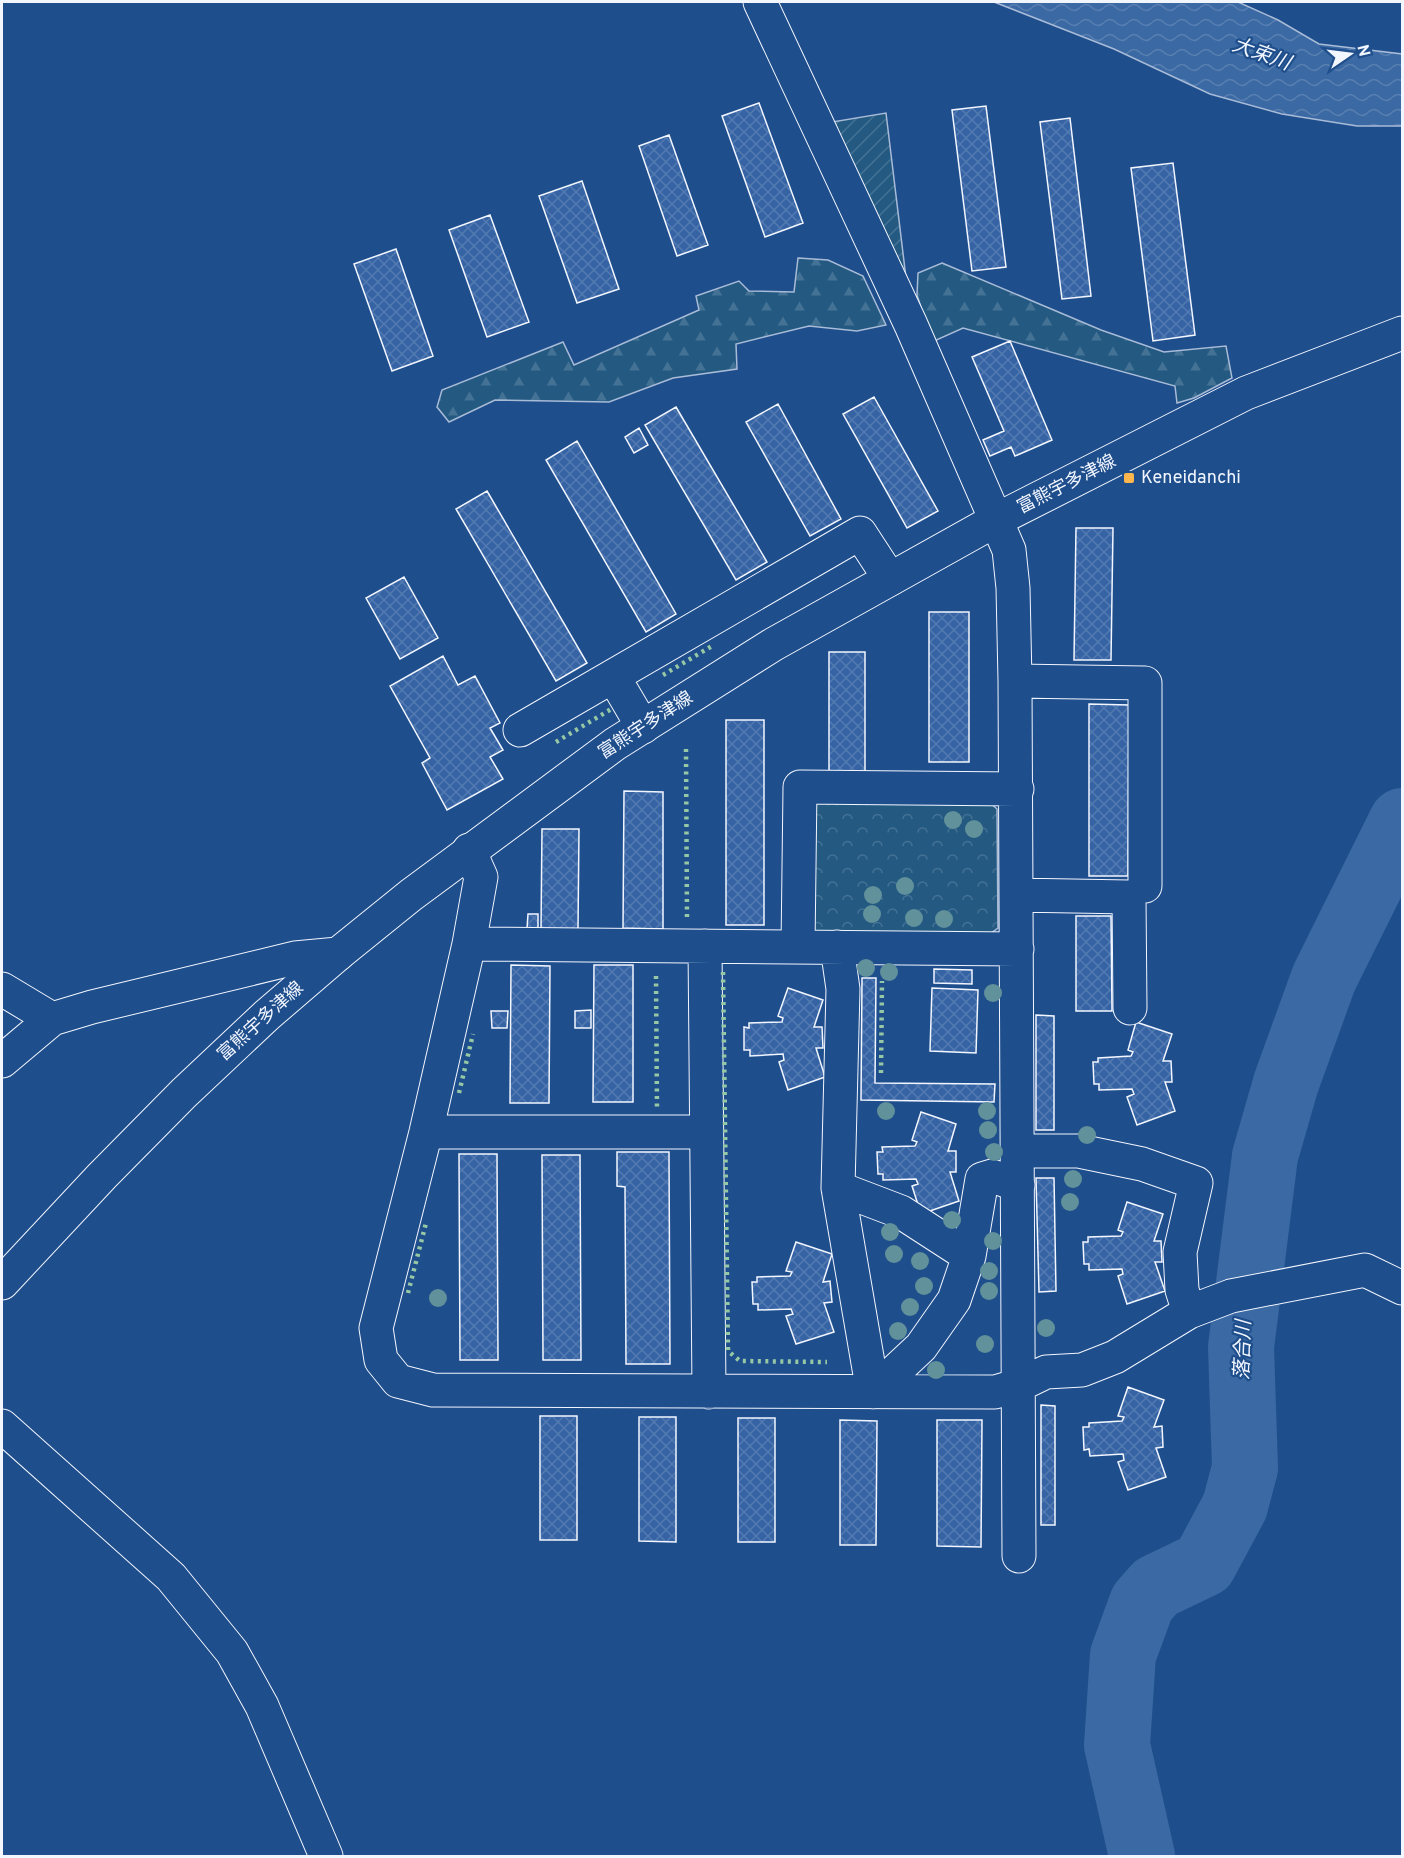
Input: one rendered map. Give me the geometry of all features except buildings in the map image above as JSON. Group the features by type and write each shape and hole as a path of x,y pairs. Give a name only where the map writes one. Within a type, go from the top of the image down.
{"street":[{"path":"760,2 911,325 1009,550 1013,588 1017,789 1019,1556"},
{"name":"富熊宇多津線","path":"2,1283 102,1176 267,1015 338,954 470,850 615,744 774,644 996,520 1246,393 1402,333"},
{"path":"520,730 860,533 890,579"},
{"path":"613,676 643,727"},
{"path":"1015,681 1145,682 1145,886"},
{"path":"798,947 800,787 1017,789"},
{"path":"470,850 481,878 469,944 426,1132 376,1328 381,1360 398,1381 433,1390 995,1392 1018,1385 1046,1372 1082,1370 1115,1357 1189,1312 1231,1296 1365,1270 1402,1288"},
{"path":"1016,896 1129,897 1130,1008"},
{"path":"469,944 1017,949"},
{"path":"705,946 709,1392"},
{"path":"837,947 843,989 838,1188 873,1392"},
{"path":"2,1061 52,1019 92,1007 295,958 338,954"},
{"path":"2,989 52,1019"},
{"path":"426,1132 706,1132"},
{"path":"1017,1151 1079,1151 1142,1164 1196,1183 1180,1252 1182,1290 1189,1312"},
{"path":"873,1392 921,1347 954,1300 969,1256 982,1179 992,1176 1018,1185"},
{"path":"838,1188 901,1212 969,1256"},
{"path":"2,1426 171,1577 232,1652 262,1706 326,1857"}],"green space":[{"path":"886,113 906,278 832,122"},
{"path":"798,258 828,260 863,276 886,325 857,331 809,326 736,344 737,369 673,378 609,402 495,400 449,422 437,407 442,390 563,342 574,365 699,310 696,296 739,281 749,291 794,292"},
{"path":"942,263 1101,330 1164,352 1226,346 1232,378 1194,398 1177,403 1175,386 963,328 932,342 917,295 918,273"},
{"path":"808,802 989,802 997,809 998,928 991,933 808,933"}],"water":[{"name":"大束川","path":"994,2 1238,2 1278,20 1319,44 1402,54 1402,126 1357,126 1282,114 1210,94 1114,49"}],"waterway":[{"name":"落合川","path":"1142,1856 1117,1745 1123,1655 1142,1603 1156,1587 1204,1564 1235,1506 1245,1468 1241,1347 1265,1156 1286,1083 1324,978 1402,821"}],"hedge":[{"path":"663,675 712,646"},
{"path":"556,742 613,708"},
{"path":"686,749 687,921"},
{"path":"723,972 728,1351 740,1361 827,1362"},
{"path":"656,976 657,1110"},
{"path":"881,1073 882,981"},
{"path":"459,1093 473,1034"},
{"path":"408,1293 426,1223"}],"place":[{"name":"Keneidanchi","path":"1129,478"}]}
